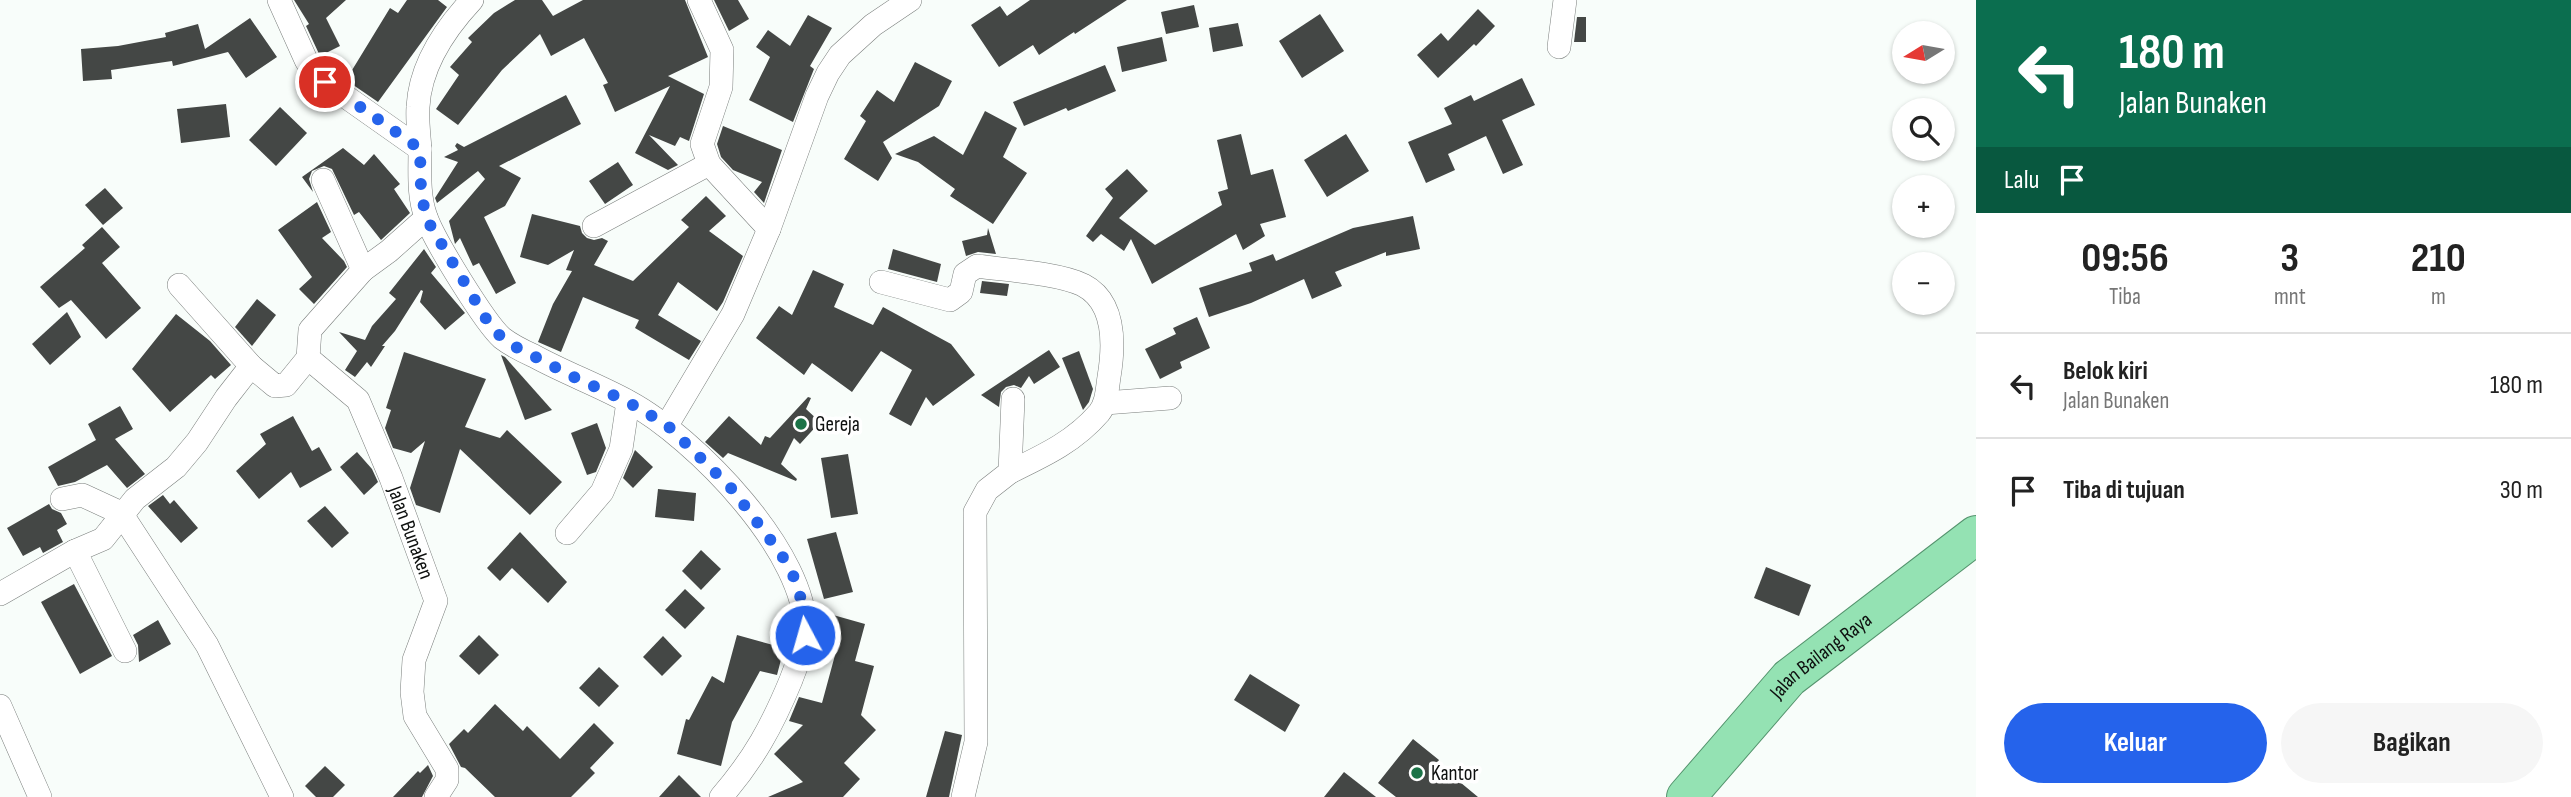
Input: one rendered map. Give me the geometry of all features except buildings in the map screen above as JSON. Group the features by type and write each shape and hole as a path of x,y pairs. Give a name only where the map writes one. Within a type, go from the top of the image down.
{"highway":[{"name":"Jalan Bailang Raya","path":"1686,797 1789,678 1976,535"}],"street":[{"path":"279,0 315,75 420,149"},
{"path":"471,0 457,15 435,49 422,86 418,106 421,191 426,218 488,322 502,338 576,378 628,402 667,425 732,489 763,528 793,575 801,599 805,635 796,668 762,744 721,797"},
{"path":"699,0 722,50 721,87 702,144 709,164 769,229"},
{"path":"667,425 733,314 769,229 817,96 828,74 840,55 873,25 910,0"},
{"path":"1559,47 1565,0"},
{"path":"594,226 709,164"},
{"path":"323,180 363,270"},
{"path":"179,285 251,366 268,381 280,386 286,385 308,358 310,330 363,270 426,218"},
{"path":"881,282 950,300 961,292 965,274 977,266 1058,278 1084,286 1100,302 1111,327 1114,348 1105,403 1099,412 1070,440 1010,472 987,490 975,512 976,742 963,797"},
{"name":"Jalan Bunaken","path":"308,358 358,400 391,478 436,601 414,660 412,692 415,716 447,769 447,780 436,797"},
{"path":"0,594 75,551 103,539 121,513 176,467 198,442 226,398 251,366"},
{"path":"1105,403 1170,398"},
{"path":"1010,472 1013,399"},
{"path":"567,533 602,492 621,449 628,402"},
{"path":"62,499 82,495 121,513 207,645 282,797"},
{"path":"75,551 125,651"},
{"path":"0,706 40,797"}],"place":[{"name":"Gereja","path":"801,424"},
{"name":"Kantor","path":"1417,773"}],"route":[{"path":"325,82 420,149 421,191 426,218 488,322 502,338 576,378 628,402 667,425 732,489 763,528 793,575 801,599 805,635"}]}
